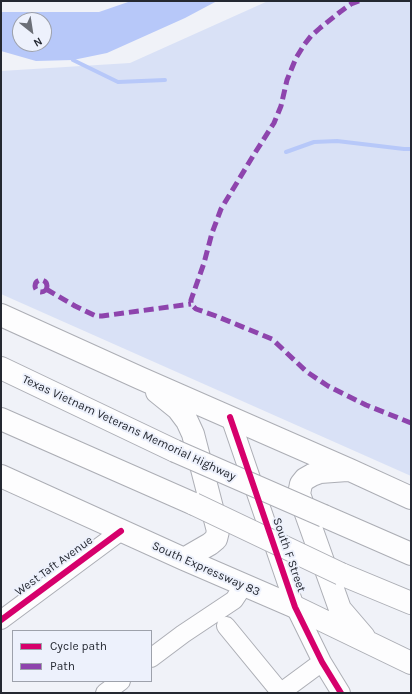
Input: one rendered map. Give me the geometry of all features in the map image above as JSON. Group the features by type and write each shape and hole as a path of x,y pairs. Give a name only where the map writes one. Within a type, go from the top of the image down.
{"main road":[{"path":"1,315 411,498"},
{"name":"Texas Vietnam Veterans Memorial Highway","path":"1,368 175,451 411,554"},
{"path":"140,378 178,409 187,421 193,434 218,531 216,539 210,544 184,559"},
{"path":"1,419 194,504 342,574 411,603"},
{"path":"350,470 320,472 312,475 305,479 301,484 299,494 340,609 369,643"},
{"name":"South Expressway 83","path":"1,476 121,531 295,607 411,663"},
{"path":"324,516 411,546"}],"street":[{"name":"South F Street","path":"230,417 295,607 336,691"},
{"name":"West Taft Avenue","path":"1,620 121,531"},
{"path":"152,657 183,634 234,600 244,585"},
{"path":"226,626 280,693 322,662"},
{"path":"105,693 120,682"}],"shaded area":[{"path":"268,1 411,1 411,476 1,294 1,71 130,63"}],"water":[{"path":"131,1 217,1 185,18 107,53 73,60 36,61 1,51 1,12 12,12 12,52 52,52 52,12 99,12"}],"waterway":[{"path":"71,56 73,60 118,82 165,80"},
{"path":"286,152 314,142 337,141 411,149"}],"marked path":[{"path":"359,1 351,4 340,12 311,36 296,58 287,80 281,106 274,123 221,209 212,233 191,304 196,309 272,339 307,372 328,386 366,405 411,423"},
{"path":"39,280 43,280 47,286 43,292 39,292 35,288 35,284 39,280"},
{"path":"46,289 96,316 191,304"}],"cycle path":[{"path":"230,417 295,607 322,662 341,693"},
{"path":"1,620 121,531"}]}
